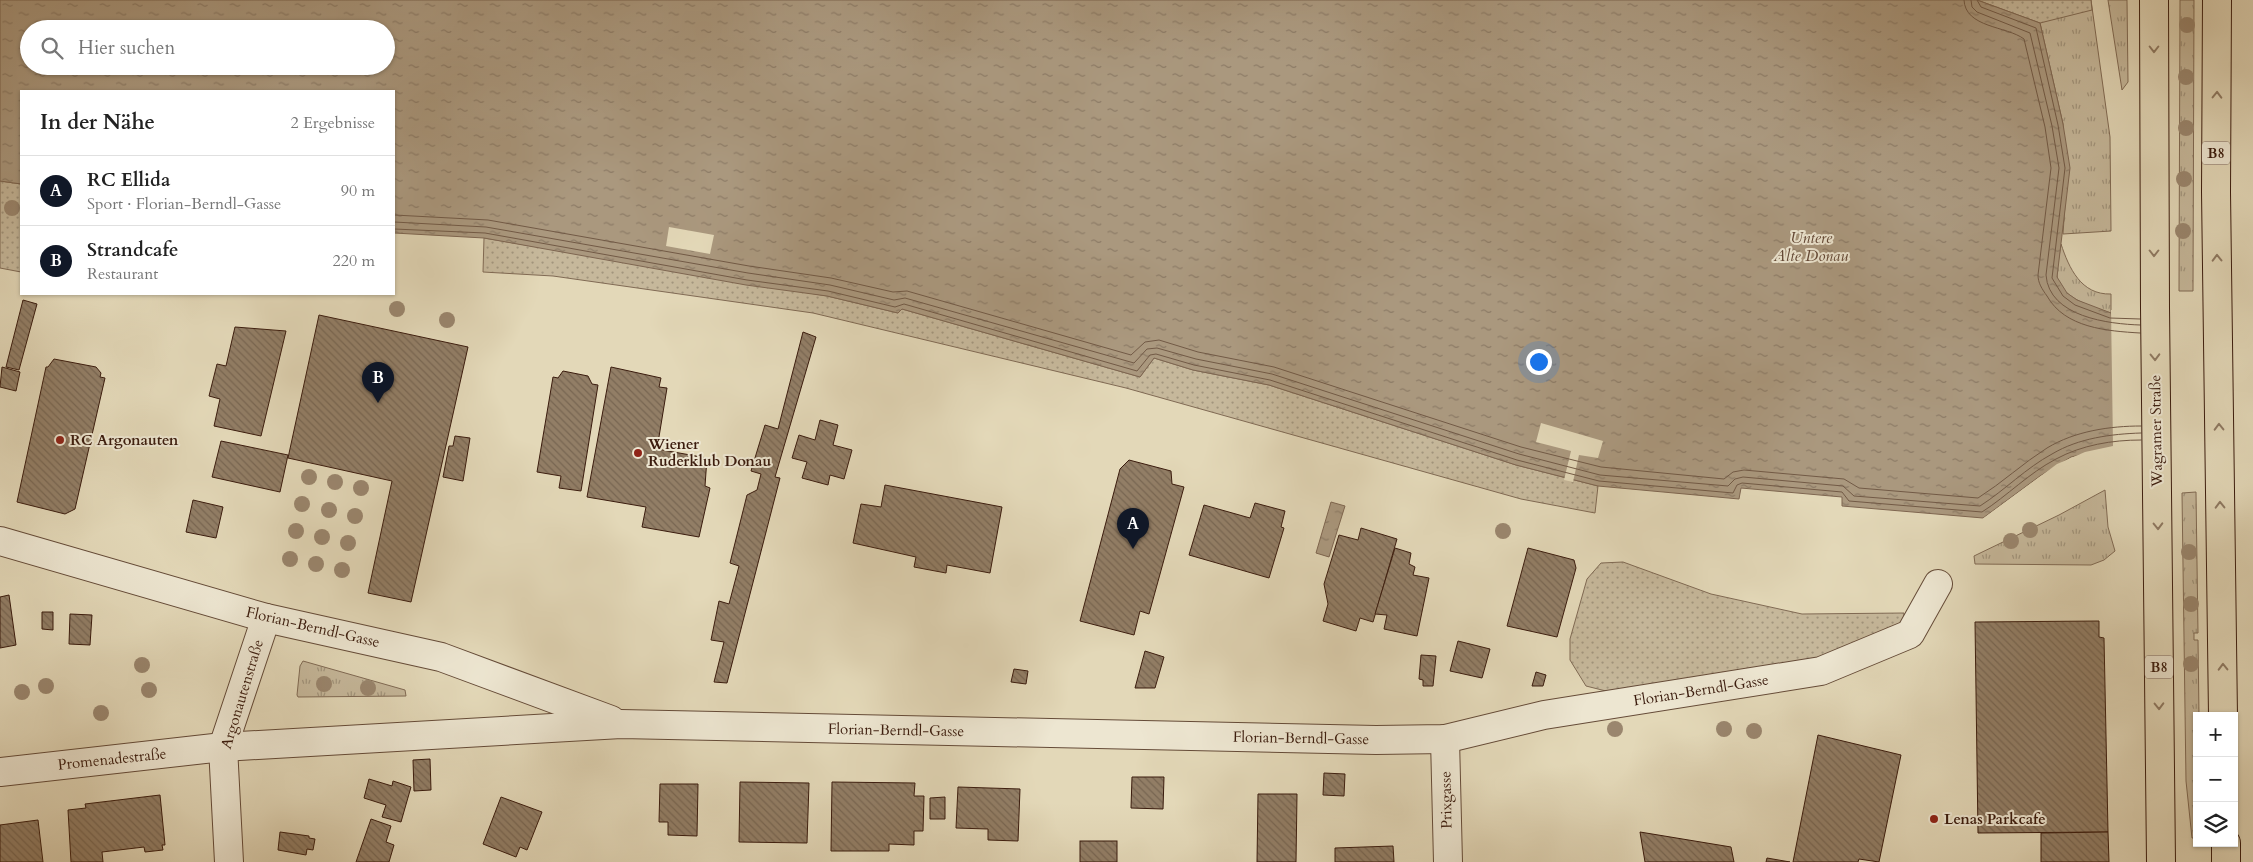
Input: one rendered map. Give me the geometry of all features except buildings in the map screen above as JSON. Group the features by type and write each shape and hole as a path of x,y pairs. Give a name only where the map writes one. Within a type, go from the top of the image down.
{"main road":[{"name":"Wagramer Straße","path":"2154,0 2154,308 2161,862"},
{"name":"B8","path":"2217,0 2217,307 2224,712"},
{"path":"2226,847 2226,862"}],"street":[{"name":"Florian-Berndl-Gasse","path":"0,541 266,618 441,657 622,724"},
{"name":"Florian-Berndl-Gasse","path":"223,747 622,724 1376,740 1445,739 1544,715 1822,671 1910,634 1938,584"},
{"name":"Argonautenstraße","path":"229,862 223,747 266,618"},
{"name":"Prixgasse","path":"1445,739 1448,862"},
{"name":"Promenadestraße","path":"0,772 223,747"}],"green space":[{"path":"1977,0 2091,0 2110,137 2111,231 2063,234 2065,204 2063,124 2040,23"},
{"path":"1977,0 2091,0 2092,10 2040,23"},
{"path":"2108,0 2127,0 2128,82 2122,90"},
{"path":"2180,0 2194,0 2193,291 2179,291"},
{"path":"0,181 20,184 20,272 0,268"},
{"path":"484,238 827,296 898,313 902,309 1140,377 1154,358 1193,370 1269,385 1516,465 1598,486 1595,513 1521,499 1126,388 813,313 553,276 483,272"},
{"path":"2061,244 2072,271 2084,285 2101,293 2111,294 2111,313 2078,300 2063,290 2057,275"},
{"path":"2105,490 2108,527 2115,551 2104,560 2091,565 1975,564 1974,556 2059,515"},
{"path":"2196,492 2198,633 2194,633 2194,640 2198,640 2199,712 2193,712 2193,838 2186,781 2182,493"},
{"path":"1623,562 1711,594 1802,614 1904,613 1903,625 1828,659 1610,692 1586,686 1570,660 1570,639 1587,579 1601,563"},
{"path":"303,661 405,690 406,696 298,697 300,666"}],"water":[{"name":"Untere Alte Donau","path":"0,0 1977,0 2040,23 2063,124 2070,168 2057,277 2067,293 2077,300 2111,313 2124,445 2071,457 2040,476 1983,518 1842,506 1842,497 1741,488 1739,499 1598,486 1516,465 1269,385 1193,370 1154,358 1140,377 902,309 898,313 827,296 746,285 484,238 395,233 395,90 20,90 20,184 0,181"},
{"path":"1331,502 1345,506 1329,557 1316,553"}],"pier":[{"path":"669,227 714,235 710,254 666,246"},
{"path":"2111,310 2253,315 2253,445 2125,447 2086,455 2058,466 1985,520 1981,520 2057,464 2085,452 2113,446"},
{"path":"1541,423 1603,441 1598,458 1579,455 1573,482 1564,480 1571,451 1536,442"}],"place":[{"name":"Strandcafe","path":"378,403"},
{"name":"RC Argonauten","path":"60,440"},
{"name":"Wiener Ruderklub Donau","path":"638,453"},
{"name":"RC Ellida","path":"1133,549"},
{"name":"Lenas Parkcafe","path":"1934,819"}]}
